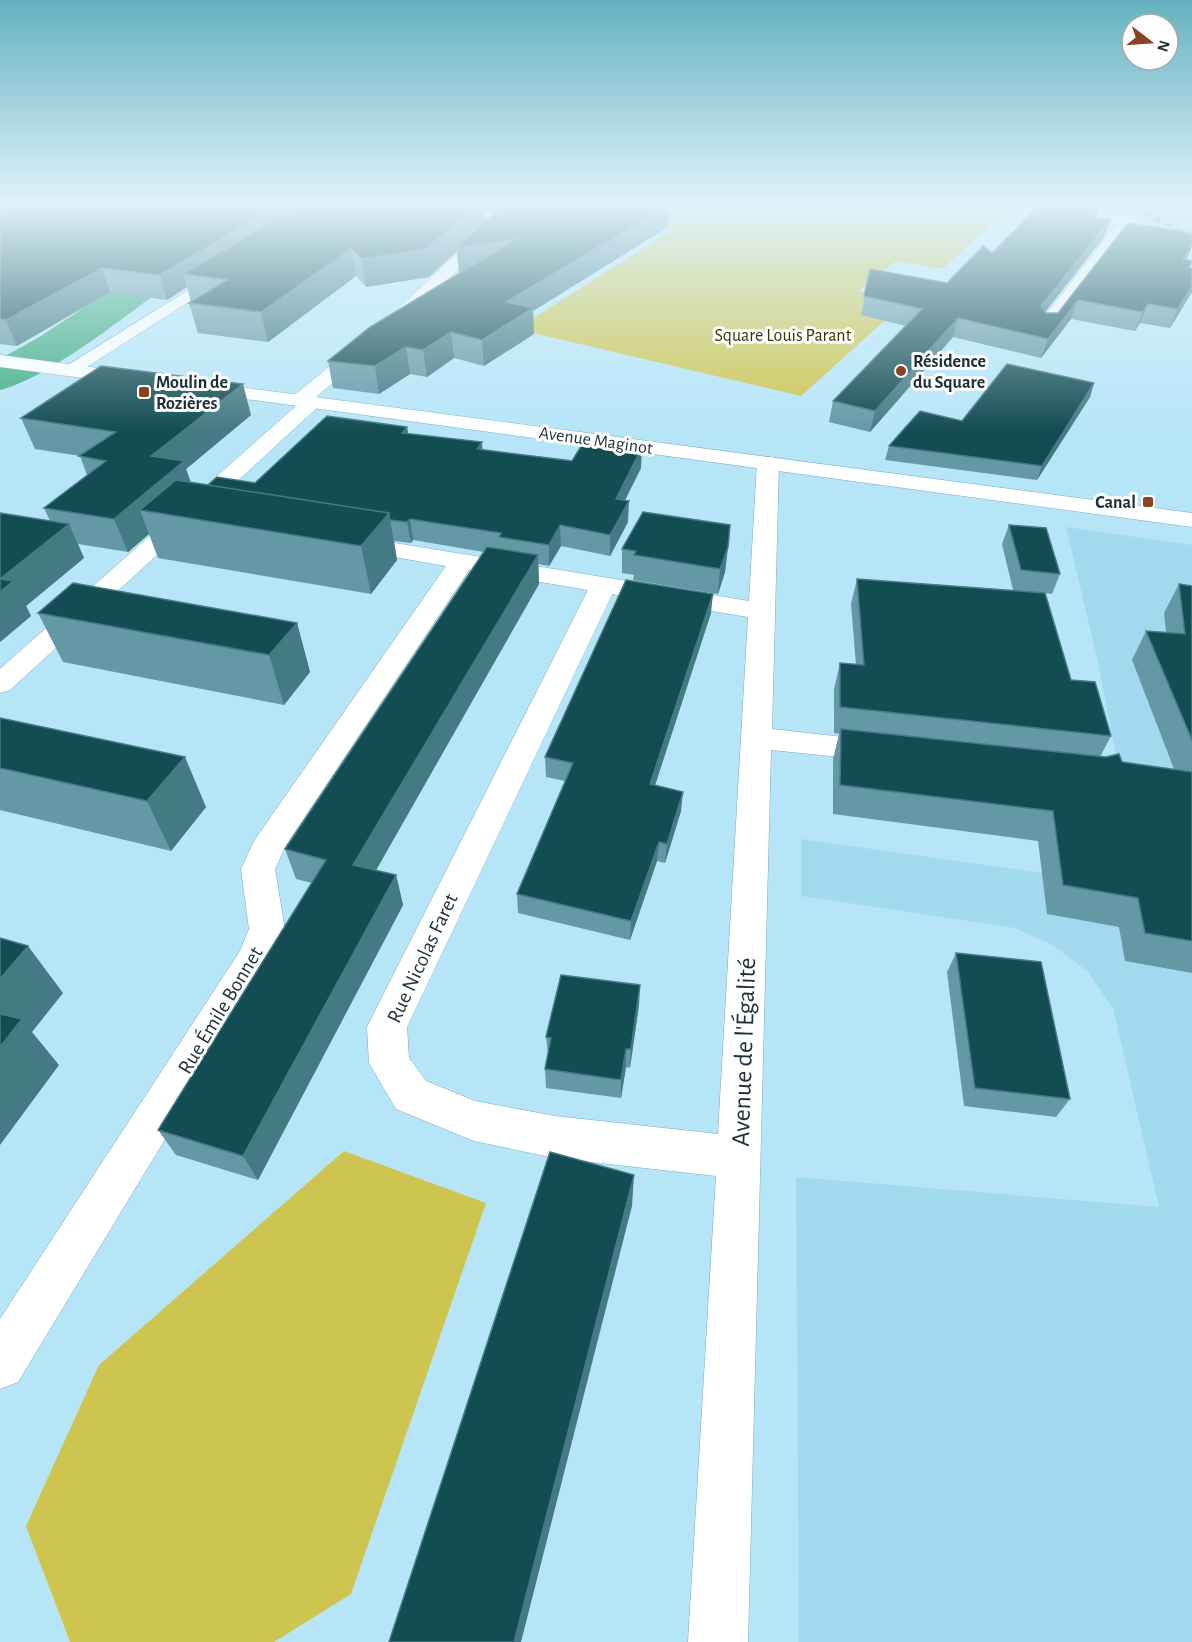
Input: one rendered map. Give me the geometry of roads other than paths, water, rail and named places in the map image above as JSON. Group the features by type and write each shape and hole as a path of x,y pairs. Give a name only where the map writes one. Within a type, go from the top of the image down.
{"street":[{"path":"62,369 213,279"},
{"path":"0,684 186,516 305,401 440,279"},
{"path":"1046,326 1083,279"},
{"path":"0,361 156,382"},
{"name":"Avenue Maginot","path":"180,385 1192,520"},
{"name":"Avenue de l'Égalité","path":"718,1642 768,463"},
{"path":"186,516 219,522"},
{"path":"323,538 762,611"},
{"name":"Rue Émile Bonnet","path":"0,1364 255,958 267,929 258,869 271,841 462,561"},
{"name":"Rue Nicolas Faret","path":"603,585 387,1027 389,1063 411,1095 474,1121 555,1137 738,1157"},
{"path":"756,738 906,754"}],"waterway":[{"path":"0,377 56,345 152,279"}],"place":[{"name":"Résidence du Square","path":"901,371"},
{"name":"Moulin de Rozières","path":"144,392"},
{"name":"Canal","path":"1148,502"}],"park label":[{"name":"Square Louis Parant","path":"783,335"}]}
